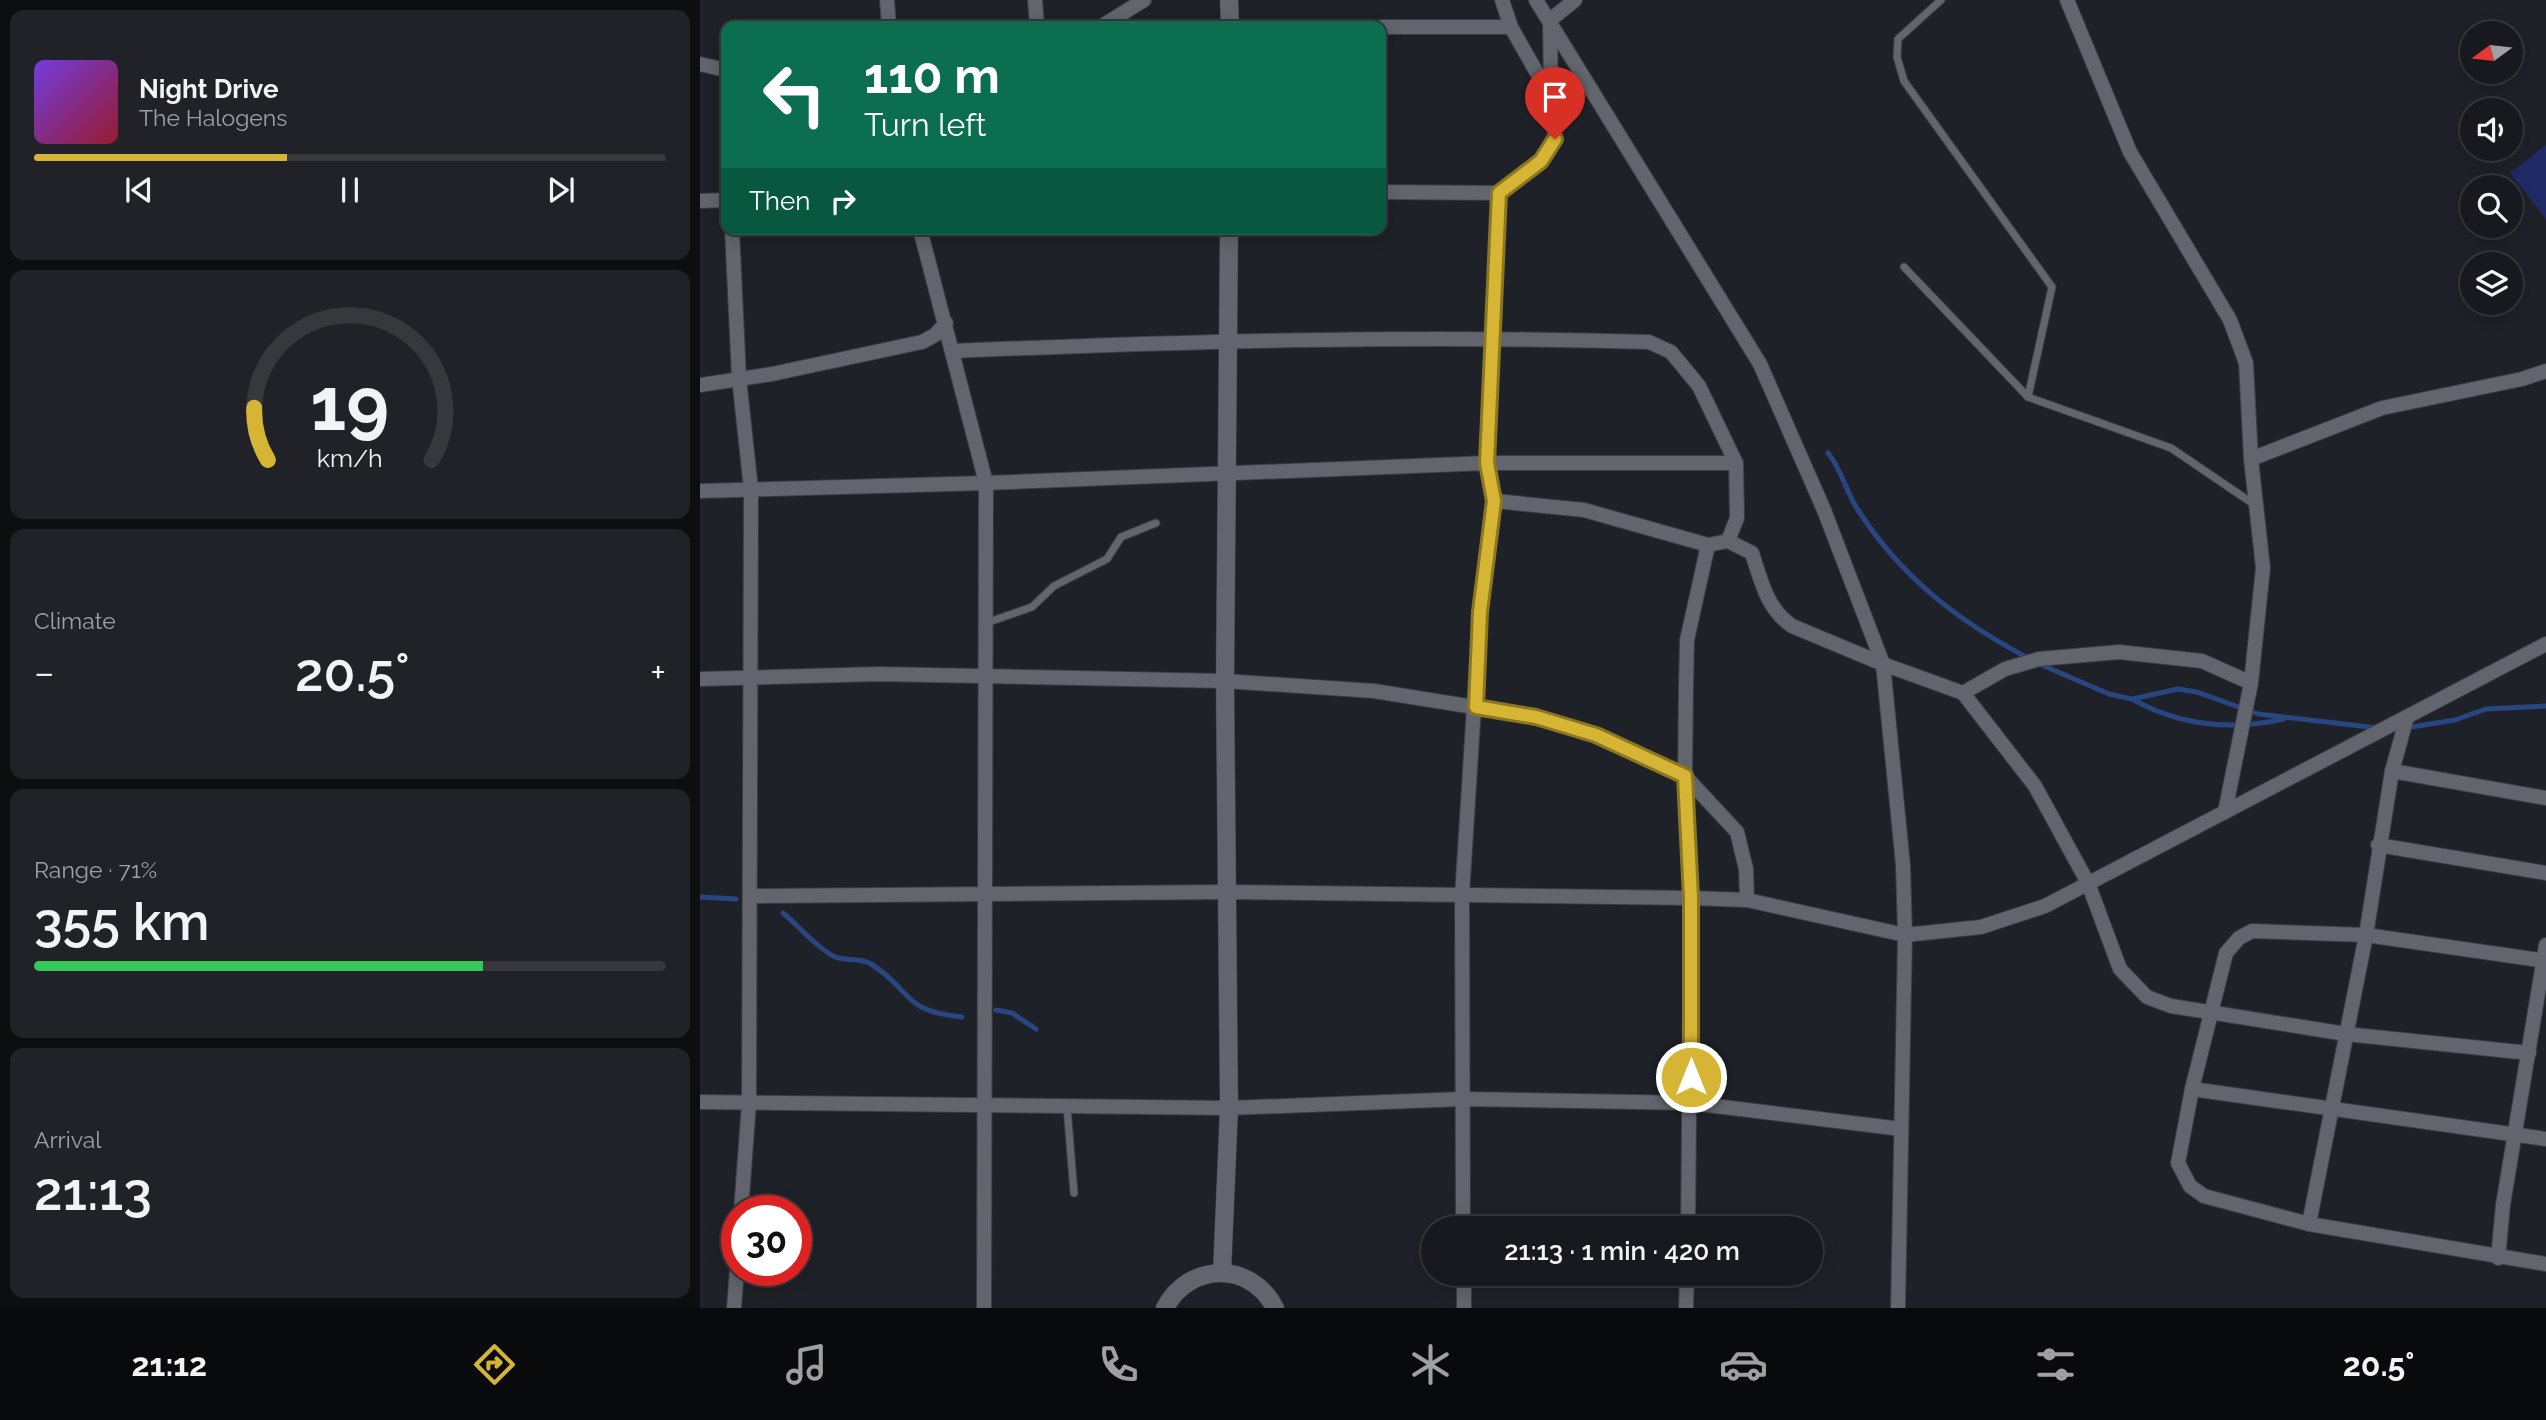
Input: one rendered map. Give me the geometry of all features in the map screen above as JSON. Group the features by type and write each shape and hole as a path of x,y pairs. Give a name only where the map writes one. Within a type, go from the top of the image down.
{"street":[{"path":"887,0 889,21"},
{"path":"1035,0 1037,21"},
{"path":"1110,21 1144,0"},
{"path":"1229,0 1230,21"},
{"path":"1502,0 1511,26 1551,97"},
{"path":"1536,0 1760,364 1824,510 1882,664 1903,865 1905,935 1898,1308"},
{"path":"1550,20 1575,0"},
{"path":"2067,0 2130,152 2230,320 2246,363 2251,459 2263,568 2250,683 2225,812"},
{"path":"1386,192 1499,193 1541,161 1555,139 1551,97 1550,20"},
{"path":"1386,27 1511,26"},
{"path":"700,64 721,69"},
{"path":"1464,1216 1462,896 1480,612 1494,501 1487,463 1499,193"},
{"path":"700,201 721,200"},
{"path":"732,235 739,378 751,489 753,676 749,1103 742,1195"},
{"path":"922,235 986,483 984,1308"},
{"path":"1222,1273 1228,1108 1226,681 1229,235"},
{"path":"700,385 922,342 935,335 946,323"},
{"path":"922,342 953,348 1229,339 1493,337 1649,342 1671,352 1699,386 1736,463 1737,518 1728,541"},
{"path":"2251,459 2382,408 2522,379 2546,371"},
{"path":"700,491 986,483 1228,471 1487,463 1736,463"},
{"path":"1494,501 1584,510 1707,545 1728,541 1752,553 1770,604 1779,617 1792,626 1882,664 1964,693 2035,786 2088,883 2120,969 2147,997 2171,1006 2346,1034 2529,1053"},
{"path":"1688,1216 1691,898 1685,776 1688,640 1707,545"},
{"path":"750,896 1226,892 1691,898 1747,900 1905,935 1981,927 2045,906 2546,644"},
{"path":"1964,693 2005,669 2039,659 2119,652 2202,661 2231,677 2250,683"},
{"path":"700,678 879,674 1226,681 1374,691 1536,717 1596,735 1685,776 1737,832 1746,869 1747,900"},
{"path":"2309,1224 2366,935 2378,845 2392,771 2407,717"},
{"path":"2392,771 2546,798"},
{"path":"2378,845 2546,873"},
{"path":"2545,961 2366,935 2252,931 2239,939 2226,953 2192,1089 2178,1163 2190,1186 2204,1196 2309,1224 2546,1264"},
{"path":"2498,1258 2546,944"},
{"path":"2192,1089 2546,1139"},
{"path":"700,1102 1228,1108 1463,1099 1691,1103 1901,1129"},
{"path":"1165,1308 1171,1296 1185,1283 1202,1274 1222,1273 1240,1275 1257,1284 1275,1308"},
{"path":"734,1308 736,1286"},
{"path":"1464,1286 1464,1308"},
{"path":"1686,1308 1687,1286"}],"lane":[{"path":"1941,0 1898,39 1897,57 1904,81 2052,287 2028,397"},
{"path":"1904,267 2028,397 2171,448 2257,506"},
{"path":"984,624 1032,607 1054,586 1107,559 1121,537 1156,523"},
{"path":"1067,1107 1073,1193"}],"building":[{"path":"2546,145 2546,219 2523,190 2523,175 2510,173"}],"waterway":[{"path":"1828,453 1858,510 1893,557 1933,596 1955,613 2028,658"},
{"path":"2037,663 2109,694 2132,699 2178,689 2197,692 2258,714 2378,728"},
{"path":"2132,699 2168,715 2206,724 2244,725 2284,719"},
{"path":"2405,728 2455,720 2486,709 2546,706"},
{"path":"700,897 736,899"},
{"path":"783,913 826,952 842,959 871,964 917,1004 928,1010 962,1017"},
{"path":"996,1010 1012,1013 1036,1029"}],"route":[{"path":"1555,139 1541,161 1499,193 1487,463 1494,501 1480,612 1476,707 1536,717 1596,735 1685,776 1691,898 1691,1077"}]}
